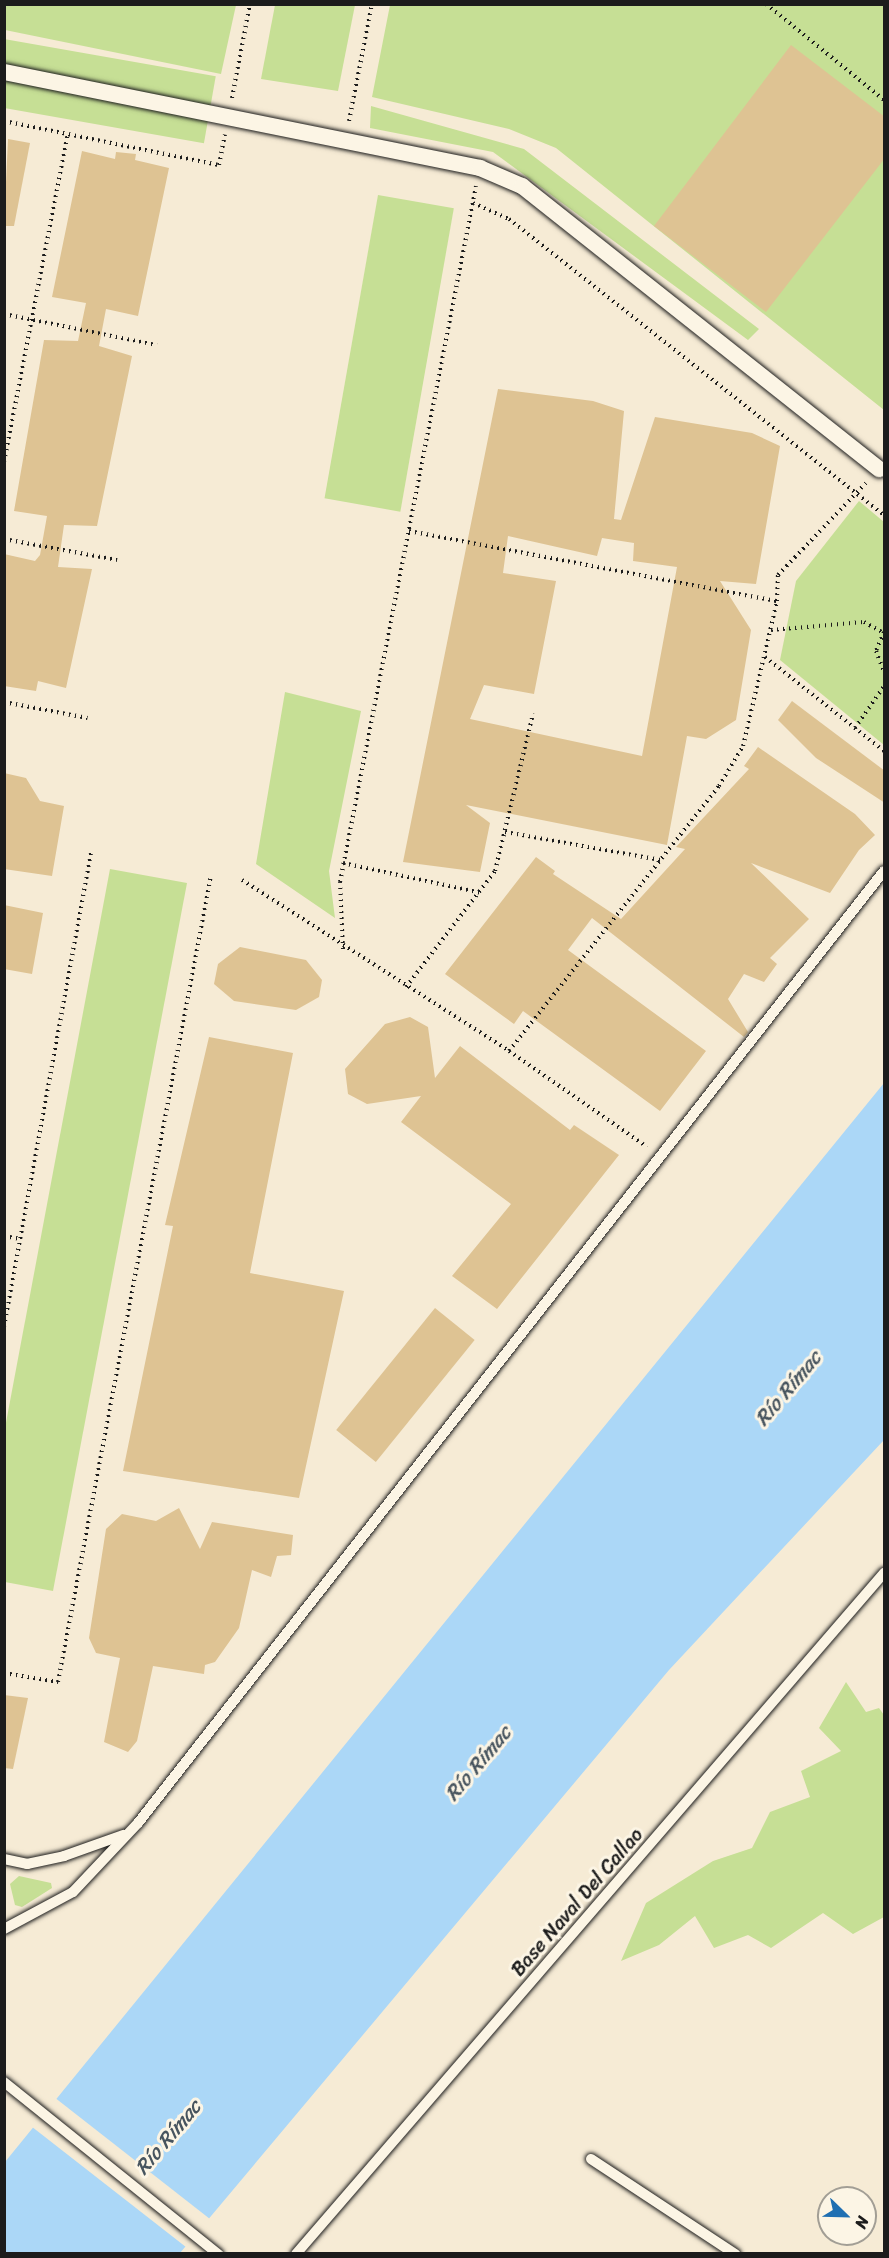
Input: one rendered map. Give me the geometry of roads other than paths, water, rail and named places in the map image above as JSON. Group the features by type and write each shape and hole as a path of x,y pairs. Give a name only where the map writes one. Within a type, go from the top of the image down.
{"street":[{"path":"4,72 480,168 522,186 879,469"}],"lane":[{"path":"4,1929 73,1892 129,1833 885,872"},
{"name":"Base Naval Del Callao","path":"296,2253 885,1573"},
{"path":"4,1859 27,1864 64,1856 129,1833"},
{"path":"4,2082 219,2253"},
{"path":"591,2159 735,2253"}],"water":[{"name":"Río Rímac","path":"884,1083 884,1440 669,1670 180,2253 5,2254 5,2162"}]}
